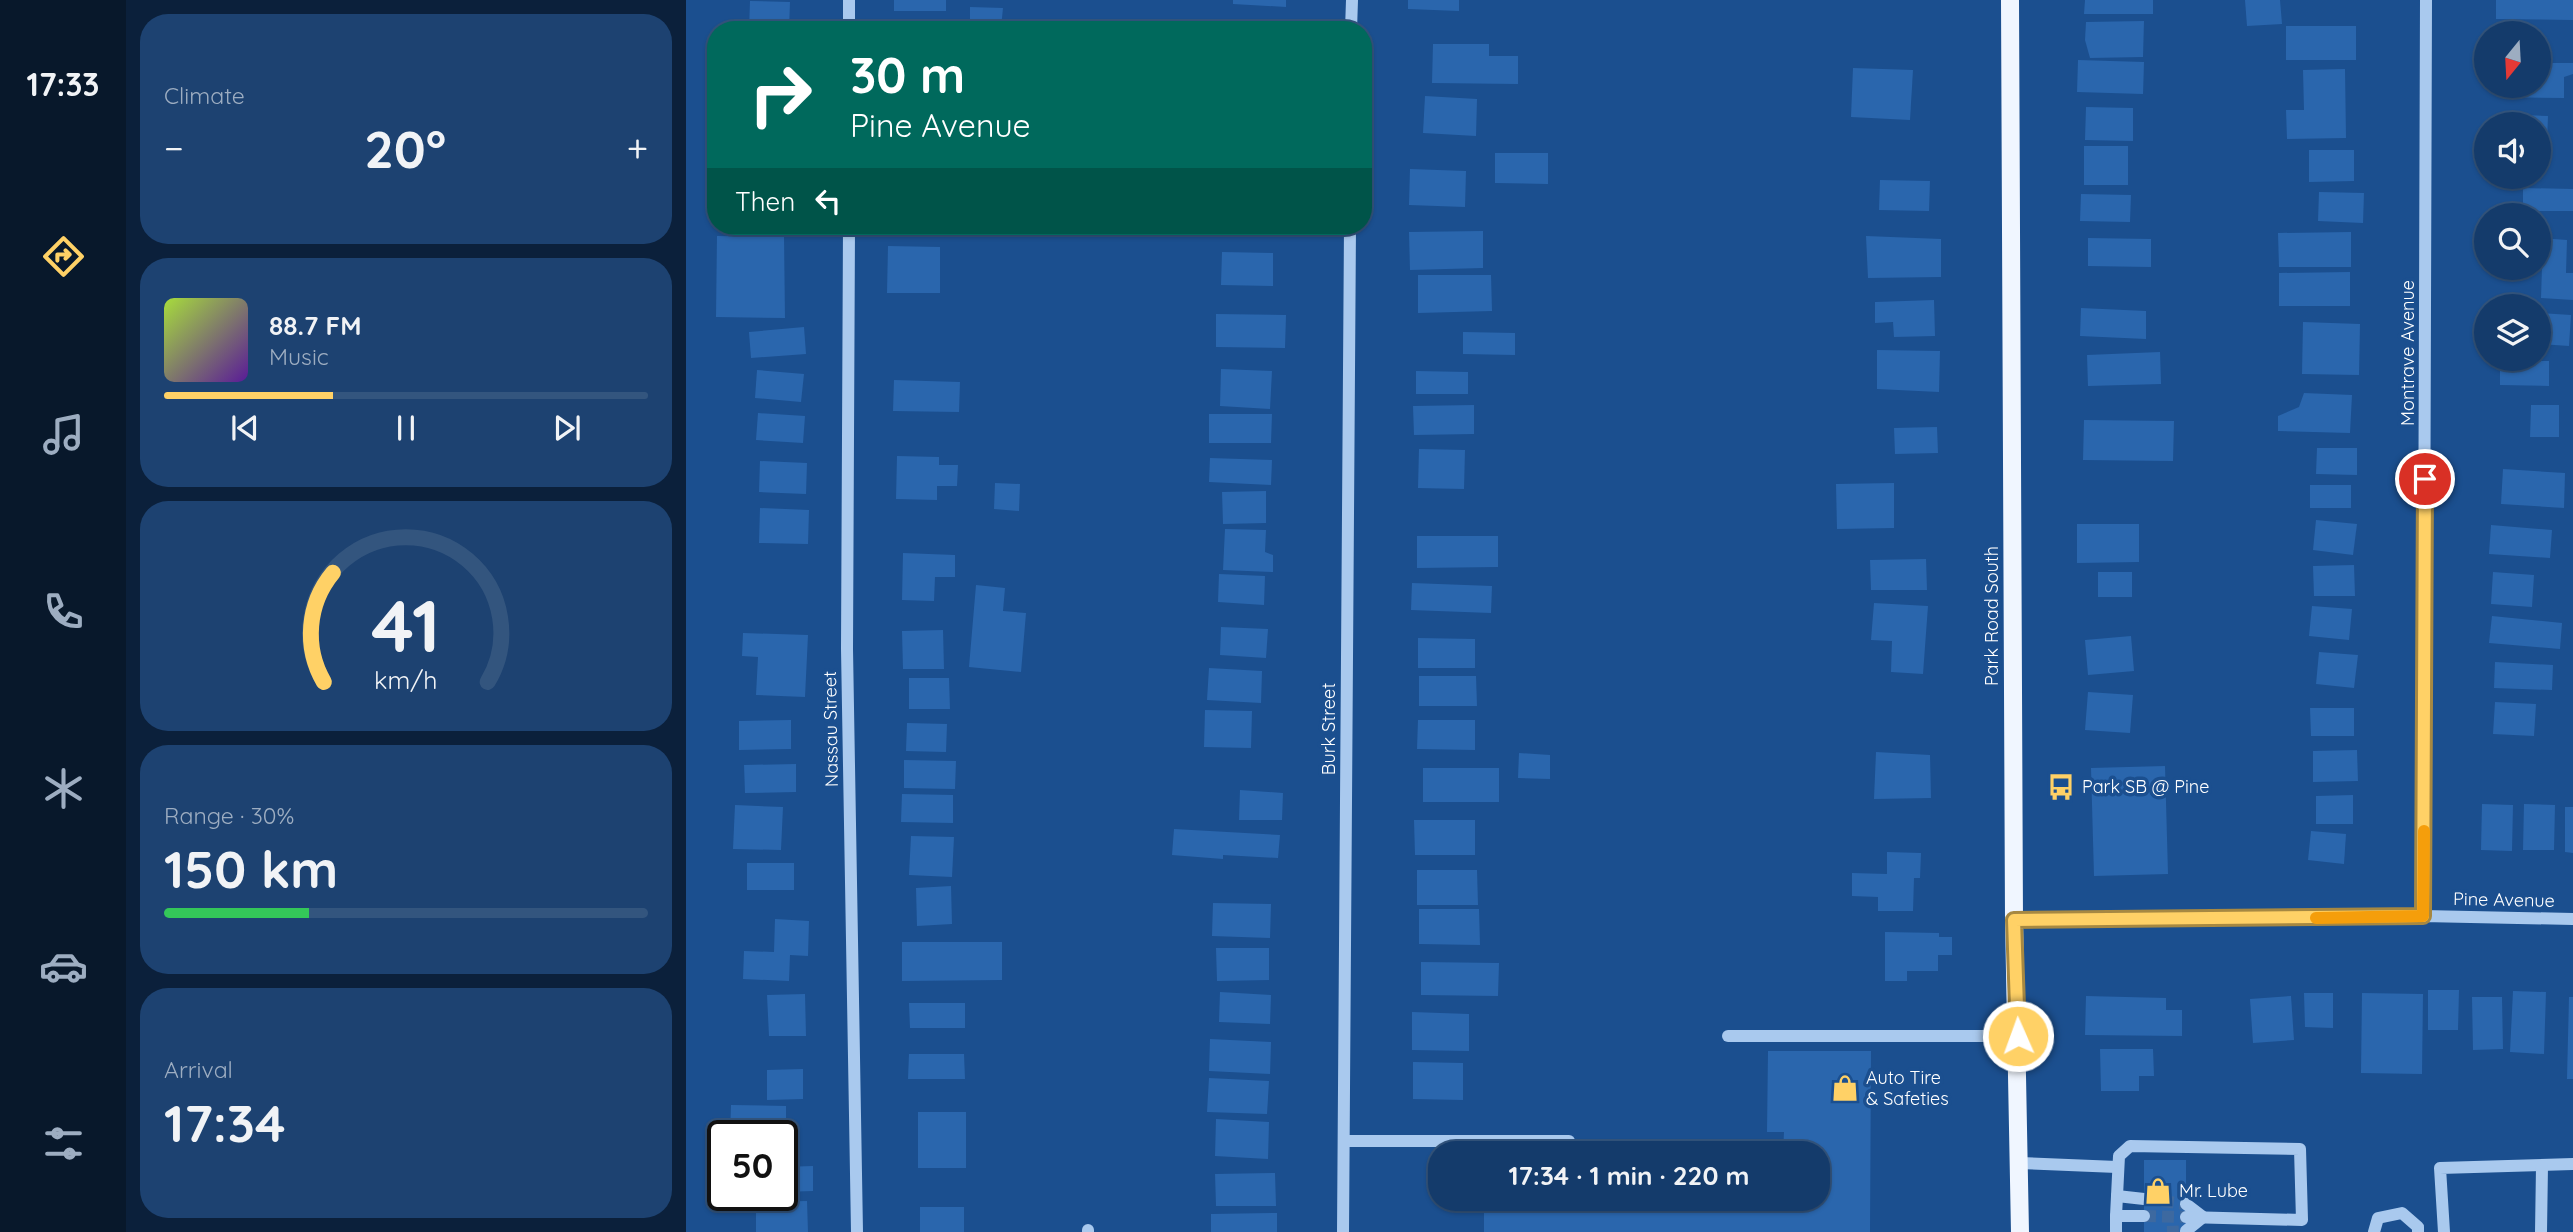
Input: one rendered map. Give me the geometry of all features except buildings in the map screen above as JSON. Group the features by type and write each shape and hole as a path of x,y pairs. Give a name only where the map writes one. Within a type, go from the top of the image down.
{"main road":[{"name":"Park Road South","path":"2010,0 2014,920 2020,1232"}],"street":[{"path":"849,0 849,21"},
{"path":"1351,21 1352,0"},
{"name":"Montrave Avenue","path":"2423,916 2426,0"},
{"name":"Nassau Street","path":"849,235 847,649 857,1232"},
{"name":"Burk Street","path":"1343,1232 1350,235"},
{"name":"Pine Avenue","path":"2014,920 2423,916 2573,919"},
{"path":"1728,1036 2018,1036"},
{"path":"1344,1141 1428,1141"},
{"path":"2116,1232 2117,1167 2119,1156 2130,1146 2300,1149 2302,1220 2203,1217 2186,1211"},
{"path":"2019,1163 2117,1167"},
{"path":"2444,1232 2440,1168 2573,1164"},
{"path":"2542,1166 2542,1232"},
{"path":"2117,1196 2144,1199"},
{"path":"2374,1232 2378,1218 2402,1213 2418,1227 2418,1232"},
{"path":"2116,1216 2144,1216"},
{"path":"2186,1231 2203,1217"}],"tunnel":[{"path":"2144,1199 2186,1204"},
{"path":"2144,1216 2186,1217"},
{"path":"2167,1232 2186,1231"}],"slow traffic":[{"path":"2316,918 2423,916 2424,831"}],"place":[{"name":"Park SB @ Pine","path":"2061,787"},
{"name":"Auto Tire & Safeties","path":"1845,1088"},
{"name":"Mr. Lube","path":"2158,1191"}],"route":[{"path":"2018,1036 2014,920 2423,916 2425,479"}]}
